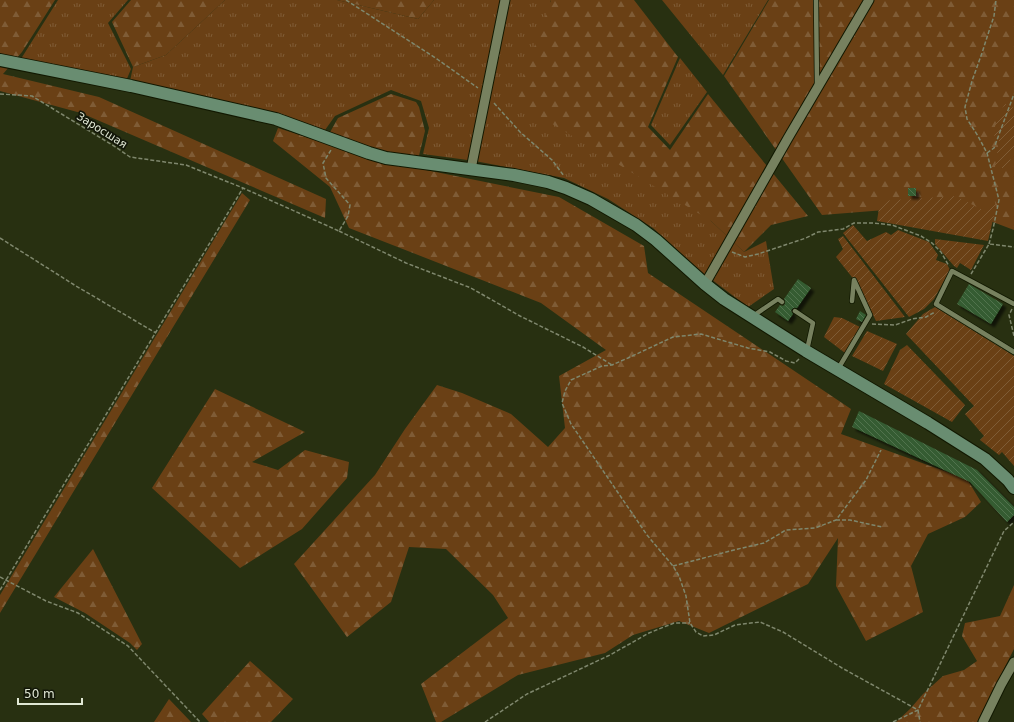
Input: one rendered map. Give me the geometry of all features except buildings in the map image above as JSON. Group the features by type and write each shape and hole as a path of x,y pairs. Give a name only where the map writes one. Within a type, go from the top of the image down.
{"street":[{"path":"471,170 506,0"},
{"path":"705,284 869,0"},
{"path":"0,60 139,88 276,119 386,158 514,175 548,182 566,188 591,199 636,225 656,240 705,284 752,317 806,352 838,369 985,459 1008,480 1014,488"},
{"path":"983,722 1014,662"}],"lane":[{"path":"816,0 817,88"},
{"path":"1014,305 968,278 952,271 936,304 1014,352"},
{"path":"838,369 870,315 854,280 852,302"},
{"path":"752,317 778,299 782,302"},
{"path":"795,311 813,323 806,352"}],"path":[{"path":"346,0 437,59 486,95 520,132 552,160 564,176"},
{"path":"968,278 988,244 993,229 999,200 987,153 967,119 965,108 972,81 994,16 996,0"},
{"name":"Заросшая","path":"0,94 32,96 114,146 130,158 186,165 244,188 406,263 470,288 520,316 583,347 612,365"},
{"path":"987,153 994,148 1014,94"},
{"path":"336,140 323,163 326,178 350,205 348,216 339,231"},
{"path":"0,590 244,188"},
{"path":"725,248 745,257 806,238 818,232 844,229 854,223 873,223 892,226 921,236 932,243 941,252 952,271"},
{"path":"0,238 76,286 156,333"},
{"path":"988,244 1014,247"},
{"path":"866,323 895,325 912,318 926,316 935,312 936,304"},
{"path":"1014,305 1009,315 1014,336"},
{"path":"806,352 795,363 786,361 770,352 748,348 701,334 673,337 612,365 602,366 571,380 565,391 562,403 571,424 648,535 673,566 679,576 686,596 690,622 696,632 703,636 714,635 735,625 760,622 783,632 842,668 918,710"},
{"path":"836,520 866,480 881,450"},
{"path":"673,566 738,548 764,543 786,530 816,528 836,520 850,520 882,527"},
{"path":"920,722 918,710 1004,530 1014,522"},
{"path":"0,577 5,581 46,601 78,613 128,646 200,722"},
{"path":"485,722 527,694 610,656 649,633 674,623 690,622"},
{"path":"893,722 918,710"}],"green space":[{"path":"0,0 55,0 22,52 3,74 99,97 326,199 325,218 81,113 0,91"},
{"path":"58,0 128,0 108,23 131,69 126,81 19,62"},
{"path":"131,0 225,0 166,55 133,67 112,22"},
{"path":"225,0 337,0 418,19 434,0 551,0 550,2 711,221 744,252 766,241 774,289 748,307 703,273 653,228 608,199 564,178 475,161 423,154 429,128 421,101 391,90 335,116 325,130 275,114 130,81 133,67 166,55"},
{"path":"337,0 434,0 418,19"},
{"path":"551,0 634,0 678,57 648,127 670,150 708,94 808,216 771,225 744,252 711,221 515,101"},
{"path":"662,0 768,0 723,75"},
{"path":"769,0 1014,0 1014,230 948,205 822,215 724,76"},
{"path":"680,58 707,92 670,145 651,125"},
{"path":"391,94 416,102 419,107 425,131 416,168 559,197 644,246 648,273 851,409 841,434 967,479 981,502 965,517 928,534 911,566 923,612 866,641 836,586 838,538 808,584 709,633 679,621 633,635 605,653 518,675 441,722 436,722 421,684 508,618 493,595 446,549 409,547 391,602 347,637 294,564 375,475 405,429 437,385 462,393 511,414 548,447 565,428 559,376 606,350 541,303 349,228 330,187 273,141 278,128 324,143 338,118"},
{"path":"1005,104 1014,108 1014,149 1012,149 1009,169 995,167 999,141 995,140 994,131 998,116"},
{"path":"242,193 250,200 0,613 0,595"},
{"path":"956,196 986,212 993,199 996,207 988,241 877,221 880,201"},
{"path":"853,225 867,241 886,232 891,235 898,230 929,242 938,255 936,260 947,264 950,270 934,299 924,309 909,317 843,233"},
{"path":"843,236 905,317 876,321 859,286 836,257 843,249 838,239"},
{"path":"935,239 984,245 971,270 960,263 957,268 954,266 935,244"},
{"path":"935,307 1014,356 1014,466 1002,452 999,455 980,440 984,436 965,414 974,406 906,334 923,314"},
{"path":"834,317 842,318 860,327 845,353 824,337"},
{"path":"867,331 897,344 883,371 852,356"},
{"path":"907,345 965,405 952,422 884,384 900,350"},
{"path":"215,389 305,432 252,462 278,470 305,450 349,462 347,478 302,529 240,568 152,488"},
{"path":"93,549 142,644 137,650 130,643 85,613 54,597"},
{"path":"1014,585 1014,649 977,722 896,722 943,676 964,670 977,661 962,636 965,623 1000,616"},
{"path":"250,661 293,699 271,722 209,722 202,714"},
{"path":"169,699 191,722 154,722"}]}
